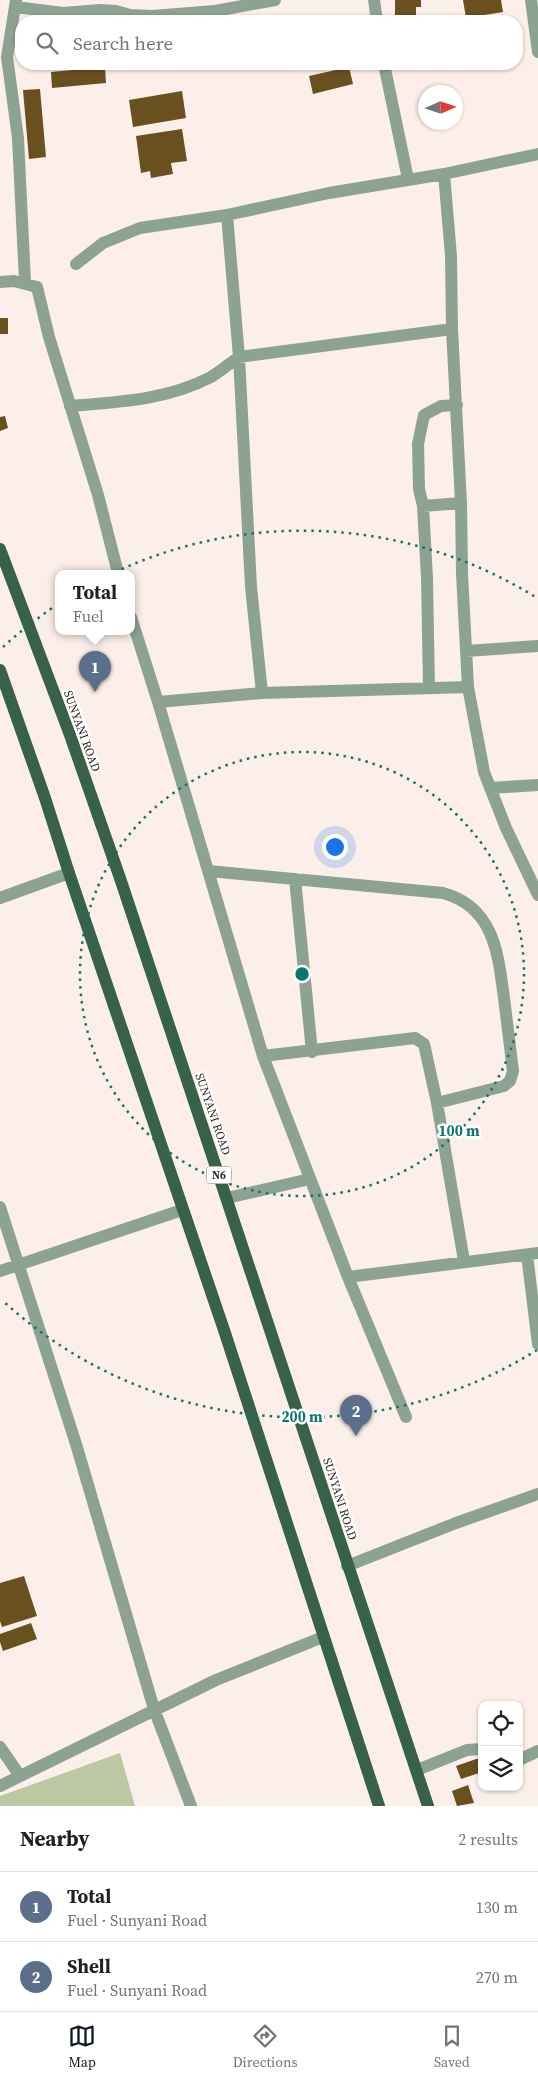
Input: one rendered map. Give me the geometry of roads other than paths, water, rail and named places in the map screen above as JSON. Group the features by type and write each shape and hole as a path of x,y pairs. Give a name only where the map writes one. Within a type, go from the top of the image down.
{"main road":[{"name":"SUNYANI ROAD","path":"0,548 70,735 118,872 428,1806"},
{"path":"0,670 46,798 68,873 182,1210 379,1806"}],"street":[{"path":"158,15 214,6 275,0"},
{"path":"374,0 376,15"},
{"path":"531,0 538,52"},
{"path":"25,282 18,138 7,57 16,4 62,13 108,10 141,15"},
{"path":"385,70 408,179"},
{"path":"76,264 103,243 140,228 227,215 408,179 444,174 538,154"},
{"path":"444,174 451,256 452,329 457,405 462,574 468,687 484,772 506,828 538,894"},
{"path":"227,215 239,357 252,588 262,693"},
{"path":"0,282 25,282 37,287 49,337 98,495 117,570"},
{"path":"70,406 136,400 184,389 213,376 239,357 452,329"},
{"path":"429,688 427,594 422,506 419,489 418,444 424,415 441,406 457,405"},
{"path":"422,506 461,503"},
{"path":"135,630 209,870 263,1056 348,1277 406,1417"},
{"path":"466,651 538,646"},
{"path":"158,702 262,693 468,687"},
{"path":"490,788 538,785"},
{"path":"209,870 443,893 458,897 466,902 487,925 498,952 513,1071 510,1081 504,1086 437,1103"},
{"path":"0,898 68,873"},
{"path":"295,879 312,1052"},
{"path":"263,1056 312,1052 415,1038 424,1044 437,1103 464,1261"},
{"path":"227,1198 310,1179"},
{"path":"0,1207 76,1444 154,1709 191,1806"},
{"path":"0,1272 182,1210"},
{"path":"348,1277 532,1254 538,1344"},
{"path":"347,1566 456,1523 538,1494"},
{"path":"0,1786 154,1709 252,1664 323,1637"},
{"path":"0,1747 20,1776"},
{"path":"417,1770 467,1750 478,1749"},
{"path":"523,1758 538,1751"}],"place":[{"name":"Total","path":"95,692"},
{"name":"Shell","path":"356,1436"}]}
